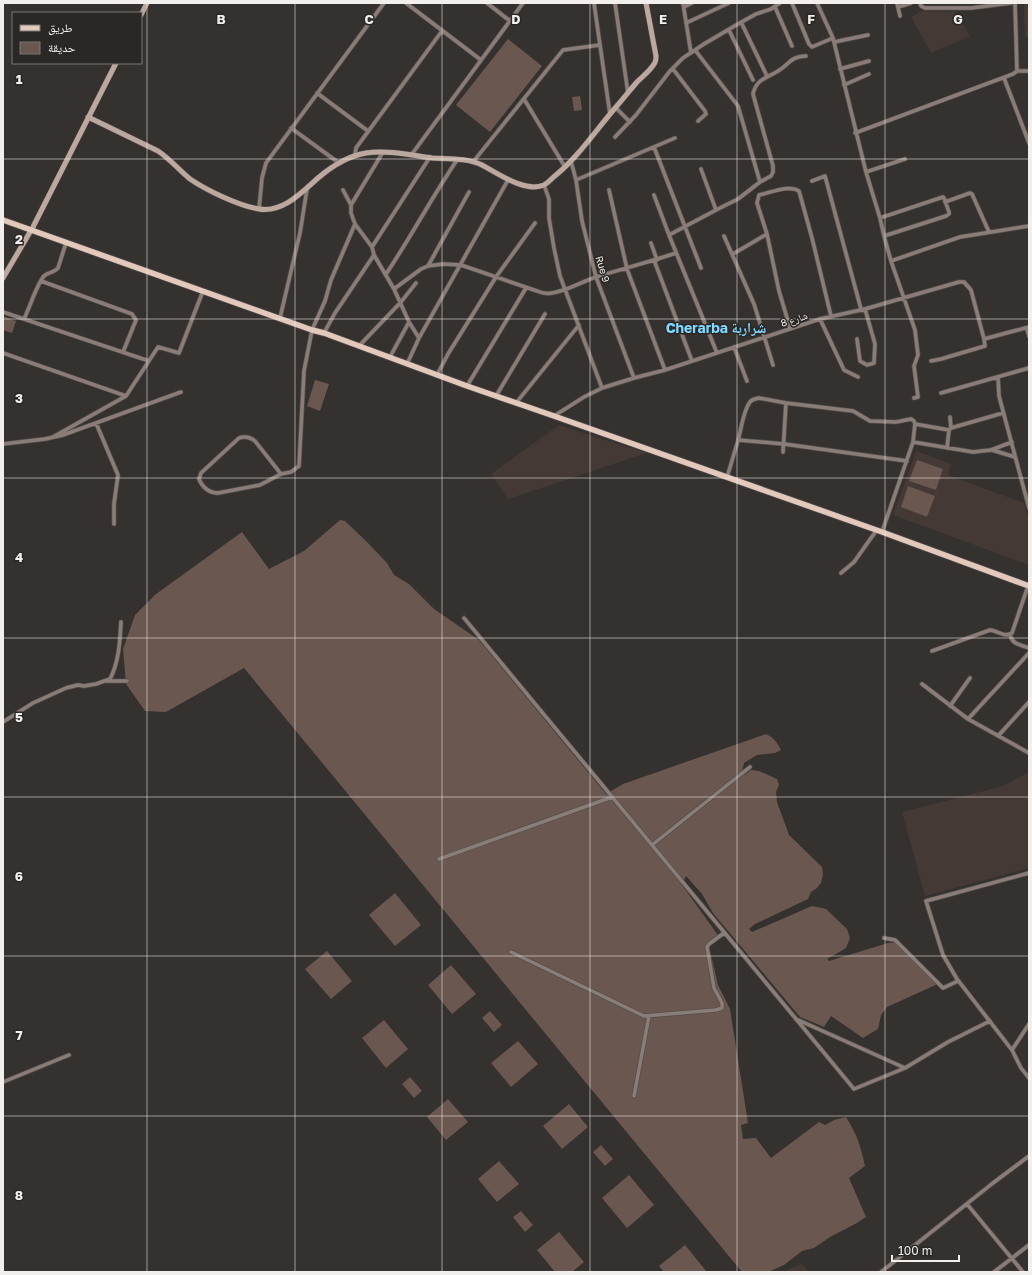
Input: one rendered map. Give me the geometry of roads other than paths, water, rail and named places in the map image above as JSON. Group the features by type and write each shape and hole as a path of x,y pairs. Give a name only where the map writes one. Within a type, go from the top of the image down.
{"main road":[{"path":"4,220 31,231 324,333 436,375 1029,586"}],"street":[{"path":"142,13 147,3"},
{"path":"259,209 262,178 266,163 384,3"},
{"path":"406,3 481,60"},
{"path":"487,3 510,21"},
{"path":"412,154 523,3"},
{"path":"594,3 610,114"},
{"path":"615,3 628,93"},
{"path":"88,117 158,151 168,158 190,179 207,189 231,200 259,209 280,206 297,197 318,178 339,163 355,155 367,153 383,152 412,154 473,162 482,165 508,180 526,186 544,185 571,161 654,64 656,59 646,3"},
{"path":"691,53 683,5 692,3"},
{"path":"686,23 729,3"},
{"path":"615,137 630,122 683,58 741,22 775,7 780,3"},
{"path":"792,3 809,44 812,47 834,40 868,35"},
{"path":"816,3 834,40 855,133 891,261 915,330 918,355 914,366 918,397 914,398"},
{"path":"900,16 897,5 911,3"},
{"path":"920,3 921,6 925,8 970,8 1012,3"},
{"path":"937,3 938,8"},
{"path":"970,3 970,8"},
{"path":"1015,3 1017,71"},
{"path":"775,7 792,46"},
{"path":"741,22 766,74"},
{"path":"729,30 753,80"},
{"path":"355,155 356,148 442,31"},
{"path":"473,162 563,50 600,45"},
{"path":"695,50 738,106 760,182"},
{"path":"669,235 738,199 760,182 771,176 773,172 772,166 753,94 754,87 760,81 780,70 789,61 797,56 806,56"},
{"path":"840,69 869,61"},
{"path":"3,278 31,231 115,64"},
{"path":"673,69 705,111 706,114 698,121"},
{"path":"855,133 1004,78 1017,71 1029,71"},
{"path":"844,85 869,74"},
{"path":"1004,78 1029,142"},
{"path":"317,93 368,131"},
{"path":"524,99 565,167"},
{"path":"616,108 630,122"},
{"path":"291,128 339,163"},
{"path":"576,180 675,138"},
{"path":"654,147 701,268"},
{"path":"351,205 383,152"},
{"path":"372,247 430,157"},
{"path":"386,274 399,255 441,183 457,160"},
{"path":"866,172 905,160"},
{"name":"Rue 9","path":"571,161 576,180 582,221 596,277 634,378"},
{"path":"701,169 716,210"},
{"path":"812,181 825,176 863,309 875,344 874,362 867,365 860,361 857,339"},
{"path":"407,364 419,338 508,180"},
{"path":"544,185 549,199 549,218 554,248 564,290 579,325 602,388"},
{"path":"280,318 300,233 307,189"},
{"path":"790,328 779,291 768,234 757,203 759,195 785,189 796,189 799,191 832,316"},
{"path":"343,190 351,205 351,213 355,224 372,247 374,255 394,288 409,322 419,338"},
{"path":"609,190 627,269 665,370"},
{"path":"428,266 469,192"},
{"path":"945,202 970,193 972,194 989,232"},
{"path":"654,195 717,353"},
{"path":"880,218 943,197 949,214 884,236"},
{"path":"436,375 496,277 535,223"},
{"path":"281,474 255,441 251,438 243,436 239,438 201,474 199,478 207,489 214,493 218,493 260,485 281,474 291,472 296,469 300,462 304,371 312,330 355,224"},
{"path":"891,261 960,237 1029,226"},
{"path":"733,254 768,234"},
{"path":"724,236 754,304 773,365"},
{"path":"24,319 45,275 52,273 58,268 66,243"},
{"path":"651,243 692,361"},
{"path":"394,288 421,269 428,266 443,264 461,265 526,288 545,294 551,294 596,277 627,269 676,253"},
{"path":"324,333 335,313 374,255"},
{"path":"41,281 132,314 136,320 123,352"},
{"name":"شارع 8","path":"554,416 584,397 602,388 665,370 820,319 863,309 959,282 964,282 971,290 984,339"},
{"path":"359,346 401,302 416,283"},
{"path":"467,386 526,288"},
{"path":"53,437 126,396 158,347 179,353 203,291"},
{"path":"3,312 149,361"},
{"path":"496,396 545,314"},
{"path":"820,319 844,370 858,377"},
{"path":"390,357 409,322"},
{"path":"516,403 579,325"},
{"path":"931,361 983,347 985,344 984,339 1028,328 1029,336"},
{"path":"734,347 747,381"},
{"path":"3,352 126,396"},
{"path":"941,393 1029,368"},
{"path":"998,377 999,396 1003,413 1029,508"},
{"path":"3,444 28,442 53,437 180,392"},
{"path":"727,478 742,422 751,401 759,398 786,403 853,411 870,421 896,422 911,419 914,421 913,442 879,532 854,562 841,573"},
{"path":"783,452 786,403"},
{"path":"915,424 950,429 1003,413"},
{"path":"947,448 950,417"},
{"path":"96,423 118,475 114,504 114,524"},
{"path":"738,440 784,444 907,461"},
{"path":"913,442 973,452 991,450 1012,442"},
{"path":"991,450 1015,457"},
{"path":"932,651 990,630 1005,635 1012,633 1029,586"},
{"path":"464,618 854,1089 905,1068 948,1042 990,1021"},
{"path":"3,722 33,703 66,688 78,685 84,686 110,679 114,671 118,653 121,622"},
{"path":"1010,634 1012,641 1029,648"},
{"path":"968,719 1029,653"},
{"path":"950,706 970,678"},
{"path":"106,680 128,681"},
{"path":"922,684 968,719 1029,752"},
{"path":"998,736 1029,702"},
{"path":"652,845 750,767"},
{"path":"439,859 612,797"},
{"path":"1029,873 926,901 943,955 958,981 1012,1050 1021,1068 1029,1078"},
{"path":"511,952 644,1016 649,1016 716,1010 722,1008 722,1003 714,988 707,947 724,933"},
{"path":"884,938 895,940 943,988 958,981"},
{"path":"634,1096 649,1016"},
{"path":"795,1018 905,1068"},
{"path":"1012,1050 1029,1024"},
{"path":"3,1082 69,1055"},
{"path":"880,1272 1029,1156"},
{"path":"967,1204 1023,1272"},
{"path":"994,1272 1029,1245"}],"district":[{"name":"Cherarba شراربة","path":"716,327"}]}
